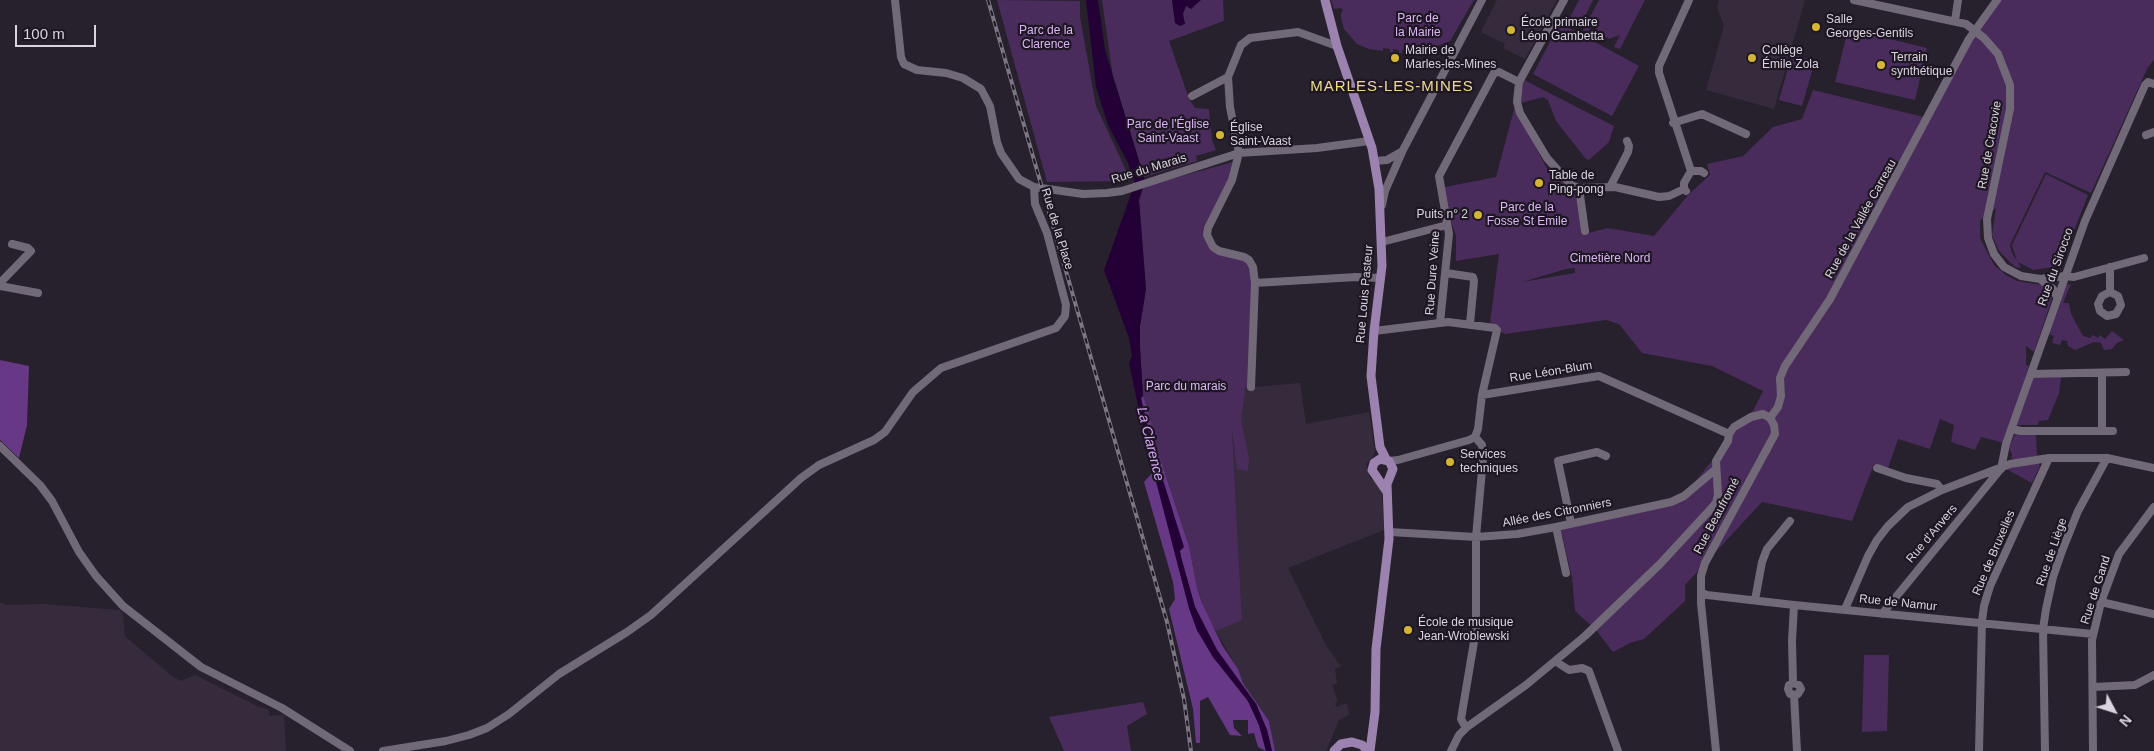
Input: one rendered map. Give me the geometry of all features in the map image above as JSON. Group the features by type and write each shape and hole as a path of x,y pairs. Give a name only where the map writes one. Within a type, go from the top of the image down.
{"main road":[{"name":"Rue Louis Pasteur","path":"1325,0 1337,46 1369,141 1377,172 1382,242 1381,278 1374,331 1372,392 1380,447 1385,460"},
{"path":"1334,751 1346,742 1358,743 1369,751 1374,725 1376,649 1390,532 1387,492 1392,466 1385,460 1374,463 1372,470 1387,492"},
{"path":"1378,478 1384,479 1391,474"},
{"path":"1358,743 1364,739 1374,725"}],"street":[{"name":"Rue de la Place","path":"386,751 469,735 487,728 509,714 559,674 627,632 650,615 801,478 819,464 874,440 885,432 913,392 935,372 949,365 1051,330 1063,321 1066,310 1065,298 1047,232 1036,204 1034,188 1019,179 1001,153 996,142 990,106 984,94 976,85 955,75 917,70 904,64 901,57 895,0"},
{"path":"1381,209 1385,190 1403,150 1482,0"},
{"path":"1564,0 1519,82 1517,102 1520,113 1547,158 1571,185 1579,188 1610,187 1658,197 1669,196 1686,190 1687,176 1690,171 1660,78 1660,66 1689,0"},
{"name":"Rue de Cracovie","path":"1854,0 1878,2 1966,24 1975,30 1998,54 2007,76 2011,97 2004,141 1987,219 1988,238 1994,254 2004,267 2020,276 2040,279 2065,276 2074,277 2144,258"},
{"path":"1955,21 1958,0"},
{"name":"Rue de la Vallée Carreau","path":"1770,418 1778,407 1781,396 1782,372 1830,299 1975,30 1996,0"},
{"path":"1251,387 1253,267 1249,260 1244,257 1219,251 1213,247 1207,235 1208,228 1232,180 1239,153 1230,107 1228,77 1241,45 1250,38 1298,32 1337,46"},
{"name":"Rue Dure Veine","path":"1440,323 1449,234 1439,176 1491,76 1499,72 1519,82"},
{"path":"1192,96 1228,77"},
{"name":"Rue du Sirocco","path":"2001,469 2003,456 2012,429 2085,221 2145,85 2153,83"},
{"path":"1673,123 1702,114 1746,134"},
{"path":"2146,135 2154,131"},
{"name":"Rue du Marais","path":"1034,188 1083,194 1107,193 1239,153 1317,148 1369,141"},
{"path":"1610,187 1628,152 1629,146 1627,141"},
{"path":"1375,161 1387,160 1403,150"},
{"path":"1377,172 1386,173 1393,171"},
{"path":"1690,171 1701,171 1704,173"},
{"path":"1579,188 1585,231"},
{"path":"1382,242 1447,225"},
{"path":"0,285 31,251 28,248 12,244"},
{"path":"2110,267 2110,292"},
{"path":"1446,273 1473,277 1470,324"},
{"path":"1254,283 1356,277 1381,278"},
{"path":"2040,279 2052,289 2057,297"},
{"path":"0,285 38,292"},
{"path":"1374,331 1440,323 1491,326 1496,330 1482,395 1478,429 1474,437 1403,458 1385,460"},
{"path":"2031,374 2126,372"},
{"path":"2102,373 2102,430"},
{"name":"Rue Léon-Blum","path":"1482,395 1599,376 1729,434"},
{"path":"1451,751 1459,735 1466,728 1556,661 1660,564 1716,503 1718,495 1716,461 1734,427 1758,414 1763,414 1770,418"},
{"name":"Rue Beaufromé","path":"1716,751 1700,603 1702,593 1701,582 1705,563 1774,434 1774,424 1770,418"},
{"path":"2012,429 2029,431 2113,431"},
{"path":"1466,728 1460,719 1476,630 1476,537 1483,459 1482,445 1474,437"},
{"path":"0,446 40,485 62,519 79,552 96,576 123,606 201,666 282,708 350,751"},
{"path":"1571,523 1558,461 1597,452 1606,456"},
{"path":"1391,474 1403,458"},
{"path":"1845,609 1868,556 1888,526 1908,508 1942,490 2019,462 2048,458 2107,458 2154,468"},
{"name":"Rue de Bruxelles","path":"1979,751 1984,606 1990,586 2048,458"},
{"name":"Rue de Liège","path":"2045,751 2043,629 2053,576 2078,511 2107,458"},
{"path":"1877,468 1906,478 1938,484 1942,490"},
{"name":"Allée des Citronniers","path":"1390,532 1476,537 1517,534 1556,527 1671,502 1684,496 1716,469"},
{"name":"Rue d'Anvers","path":"1882,614 2001,469"},
{"name":"Rue de Gand","path":"2093,751 2093,634 2101,602 2119,554 2154,507"},
{"path":"1755,600 1762,562 1768,549 1790,521"},
{"path":"1556,527 1566,573"},
{"name":"Rue de Namur","path":"1702,593 1794,605 2093,634"},
{"path":"2101,602 2154,614"},
{"path":"1794,605 1792,641 1793,683 1789,685 1788,689 1790,694 1794,695 1797,751"},
{"path":"1556,661 1569,670 1582,668 1589,671 1618,751"},
{"path":"2093,687 2135,685 2154,675"}],"shaded area":[{"name":"École primaire Léon Gambetta","path":"1497,0 1557,0 1525,59 1503,48 1505,44 1481,32"},
{"name":"Collège Émile Zola","path":"1719,0 1805,0 1774,109 1706,90 1724,26 1717,8"},
{"path":"0,360 29,366 27,425 19,458 0,440"},
{"path":"1300,383 1306,424 1369,412 1375,451 1372,458 1366,464 1370,478 1375,481 1382,492 1384,530 1288,568 1327,647 1341,666 1335,669 1337,684 1332,685 1338,702 1335,703 1336,707 1347,703 1349,715 1339,720 1326,751 1275,751 1269,721 1243,683 1238,669 1216,631 1242,619 1230,389"},
{"path":"1143,396 1149,413 1156,446 1189,546 1197,588 1202,603 1222,645 1238,669 1243,683 1269,721 1275,751 1272,751 1267,730 1256,704 1217,650 1195,607 1181,557 1172,509 1150,439 1141,398"},
{"path":"1154,471 1189,608 1197,630 1213,657 1248,701 1259,725 1266,751 1258,747 1254,733 1248,734 1248,720 1233,720 1234,728 1242,736 1230,735 1208,697 1200,701 1200,743 1196,743 1193,709 1169,609 1175,599 1173,582 1144,482"},
{"path":"0,602 7,605 43,604 120,610 123,613 125,636 173,677 181,681 195,675 259,707 268,709 270,716 284,715 286,751 0,751"}],"green space":[{"name":"Parc de la Clarence","path":"997,0 1080,1 1080,17 1096,106 1131,181 1047,182"},
{"name":"Parc de l'Église Saint-Vaast","path":"1102,0 1223,0 1224,21 1169,41 1189,99 1195,108 1209,109 1212,140 1216,150 1196,156 1197,161 1144,177 1113,77"},
{"name":"Parc de la Mairie","path":"1331,0 1474,0 1450,41 1435,47 1433,50 1432,48 1429,52 1409,54 1408,51 1402,50 1402,53 1399,53 1399,50 1393,49 1393,52 1390,52 1390,49 1383,48 1383,51 1369,49 1357,44 1344,29 1341,18 1343,11 1341,8 1334,9"},
{"path":"1579,0 1593,0 1580,26 1568,21"},
{"path":"1599,0 1645,0 1620,49 1614,47 1620,35 1609,39 1597,30 1594,21 1588,32 1583,30"},
{"path":"1999,0 2154,0 2154,60 2148,67 2091,193 2045,172 2010,245 2017,261 2012,245 2046,174 2088,195 2060,266 2033,270 2018,262 2021,268 2015,267 1999,251 1992,235 1996,208 1980,220 1980,238 1994,265 2017,281 2042,285 2051,294 2052,299 2034,352 2026,346 2026,365 2029,366 2004,443 1981,437 1975,450 1951,442 1954,425 1940,419 1930,449 1898,439 1888,468 1874,464 1852,521 1762,502 1685,585 1685,601 1644,639 1630,643 1613,652 1596,630 1575,611 1572,577 1562,535 1555,525 1676,499 1685,494 1754,409 1763,391 1712,366 1642,353 1619,324 1606,320 1505,334 1501,332 1498,325 1490,323 1499,254 1456,261 1456,236 1440,188 1496,177 1515,106 1546,167 1574,193 1580,208 1584,234 1608,228 1654,236 1689,194 1710,175 1707,164 1743,156 1773,127 1802,119 1813,90 1928,118 1973,35","holes":["1575,268 1575,273 1522,282 1566,269"]},
{"path":"1560,23 1639,66 1612,116 1533,74"},
{"name":"Terrain synthétique","path":"1848,29 1927,48 1915,100 1835,82"},
{"path":"1792,54 1815,61 1802,106 1779,100"},
{"path":"1524,80 1614,126 1609,142 1589,160 1586,159 1556,121 1548,100 1543,97 1521,103 1520,95"},
{"name":"Parc du marais","path":"1237,161 1208,228 1213,247 1244,257 1253,267 1251,387 1244,388 1241,419 1249,459 1248,471 1237,469 1232,428 1242,620 1216,631 1206,614 1197,588 1189,546 1156,446 1149,413 1143,396 1140,326 1146,289 1139,200 1144,186"},
{"path":"2071,284 2063,303 2069,303 2071,314 2083,336 2090,338 2093,335 2098,338 2100,335 2105,339 2112,331 2124,340 2117,343 2112,349 2104,350 2101,343 2094,342 2075,350 2068,346 2067,341 2062,340 2060,345 2052,343 2054,336 2048,334 2065,285"},
{"path":"2061,377 2059,393 2048,420 2039,421 2038,425 2017,425 2033,378"},
{"path":"2015,434 2036,434 2037,456 2015,460 2011,458 2012,455 2009,447"},
{"path":"2038,462 2040,466 2032,483 2006,469"},
{"path":"1864,655 1889,655 1887,731 1862,732"},
{"path":"1143,702 1147,714 1127,726 1131,751 1064,751 1049,717"}],"water":[{"name":"La Clarence","path":"1086,0 1098,0 1105,50 1145,180 1139,200 1146,289 1140,326 1140,347 1143,396 1141,398 1150,439 1184,547 1180,551 1181,557 1195,607 1217,650 1256,704 1267,730 1272,751 1266,751 1259,725 1248,701 1213,657 1197,630 1189,608 1146,443 1129,363 1132,356 1129,338 1104,270 1135,183 1128,163 1108,125 1096,87"},
{"path":"1172,0 1201,0 1191,9 1186,6 1183,14 1185,24 1180,26 1175,23"}],"railway":[{"path":"988,0 1167,622 1184,699 1191,751"}],"place":[{"name":"Salle Georges-Gentils","path":"1816,27"},
{"name":"École primaire Léon Gambetta","path":"1511,30"},
{"name":"Mairie de Marles-les-Mines","path":"1395,58"},
{"name":"Collège Émile Zola","path":"1752,58"},
{"name":"Terrain synthétique","path":"1881,65"},
{"name":"Église Saint-Vaast","path":"1220,135"},
{"name":"Table de Ping-pong","path":"1539,183"},
{"name":"Puits n° 2","path":"1478,215"},
{"name":"Services techniques","path":"1450,462"},
{"name":"École de musique Jean-Wroblewski","path":"1408,630"}],"district":[{"name":"MARLES-LES-MINES","path":"1392,87"}],"park label":[{"name":"Parc de la Fosse St Emile","path":"1527,215"},
{"name":"Cimetière Nord","path":"1610,259"}]}
